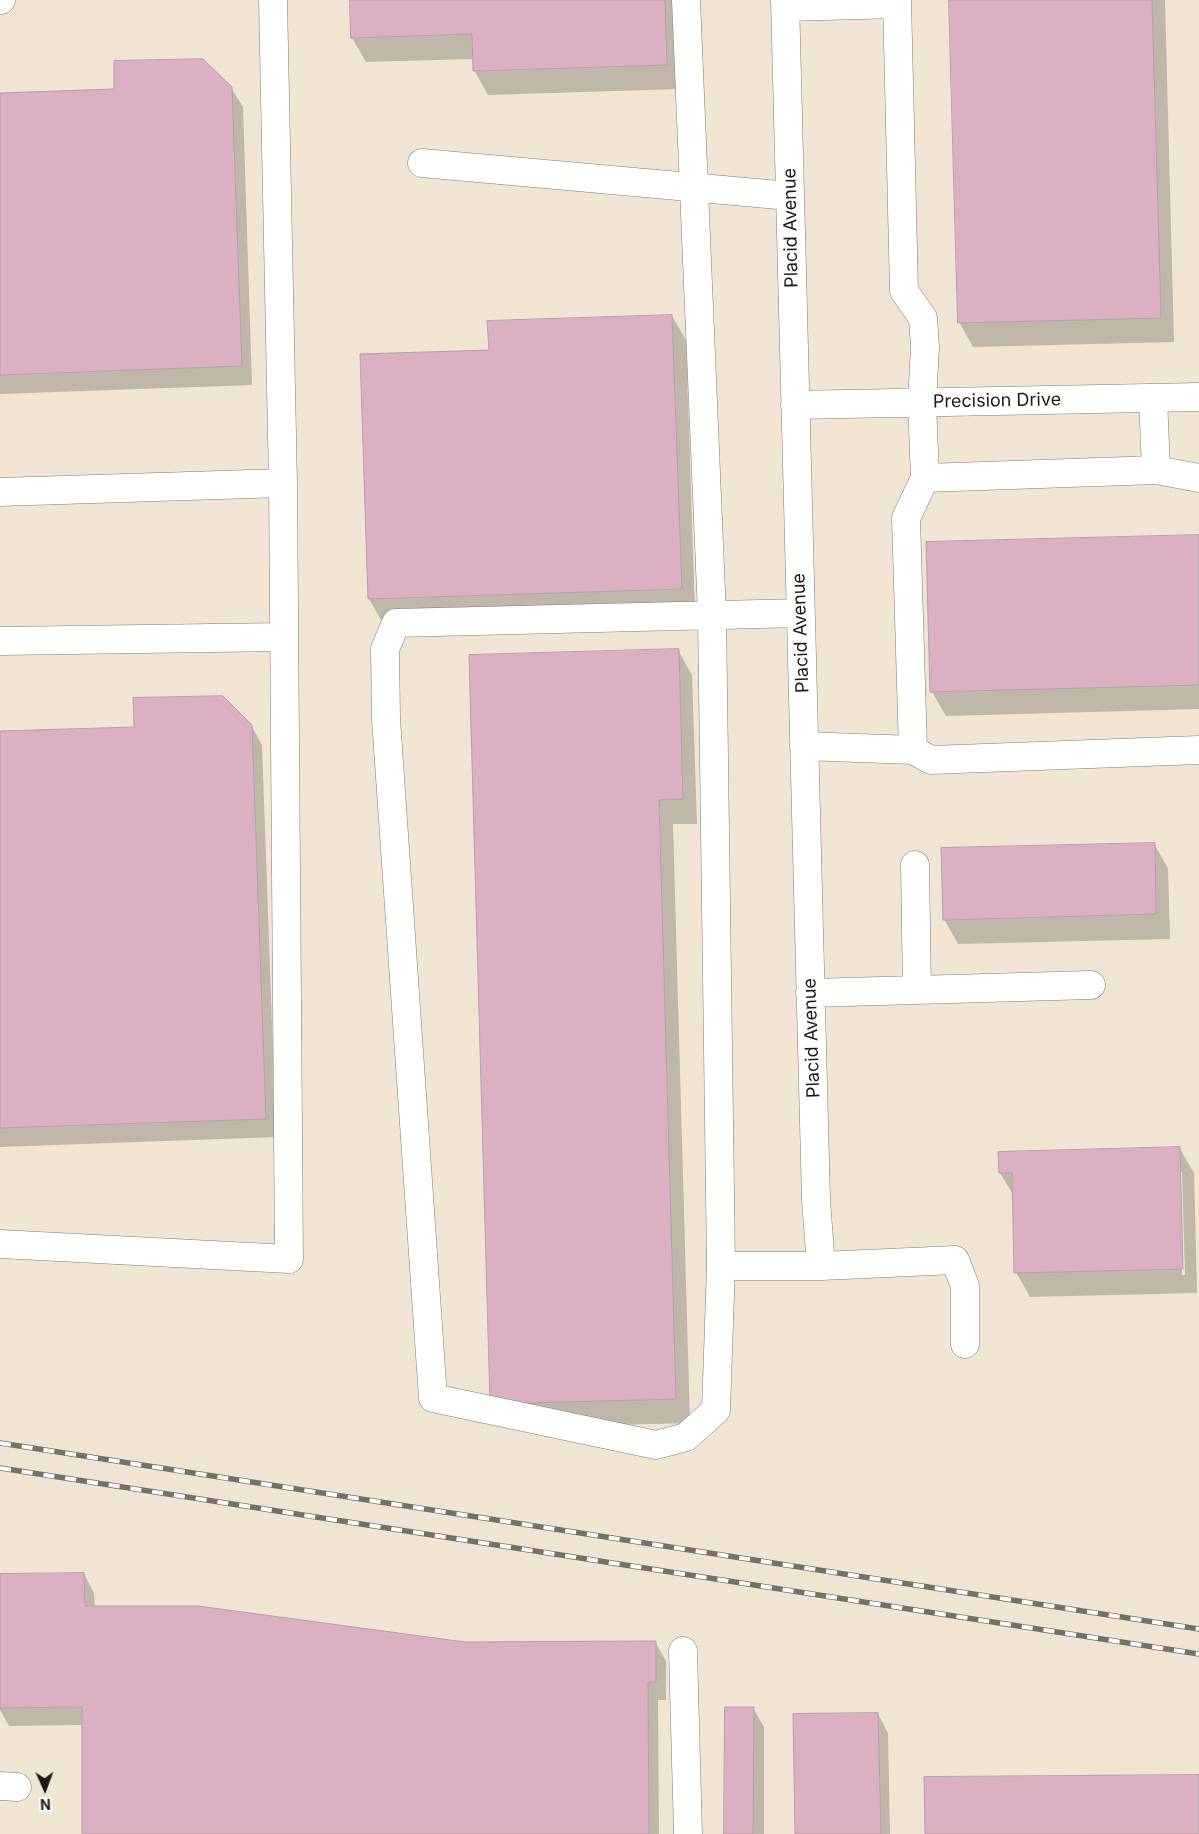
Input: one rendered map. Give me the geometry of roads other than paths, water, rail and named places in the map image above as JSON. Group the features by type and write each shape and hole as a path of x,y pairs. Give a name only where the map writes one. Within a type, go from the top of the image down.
{"street":[{"path":"0,1244 289,1260 284,484 273,0"},
{"path":"686,0 712,615 721,1266 716,1410 686,1437 656,1445 433,1398 386,719 385,649 396,623 712,615 800,613"},
{"path":"785,3 897,2 904,291 923,318 925,347 922,402 925,478 906,518 913,750"},
{"name":"Placid Avenue","path":"785,3 810,994 816,1200 821,1266"},
{"path":"422,163 790,196"},
{"name":"Precision Drive","path":"795,405 1199,397"},
{"path":"1153,398 1156,470"},
{"path":"925,478 1156,470 1199,478"},
{"path":"0,492 284,484"},
{"path":"0,641 284,637"},
{"path":"804,746 913,750 931,760 1199,750"},
{"path":"915,865 918,990"},
{"path":"810,994 1091,985"},
{"path":"721,1266 821,1266 955,1260 965,1286 965,1344"},
{"path":"683,1651 688,1834"}],"railway":[{"path":"0,1443 1199,1629"},
{"path":"0,1468 1199,1654"}]}
